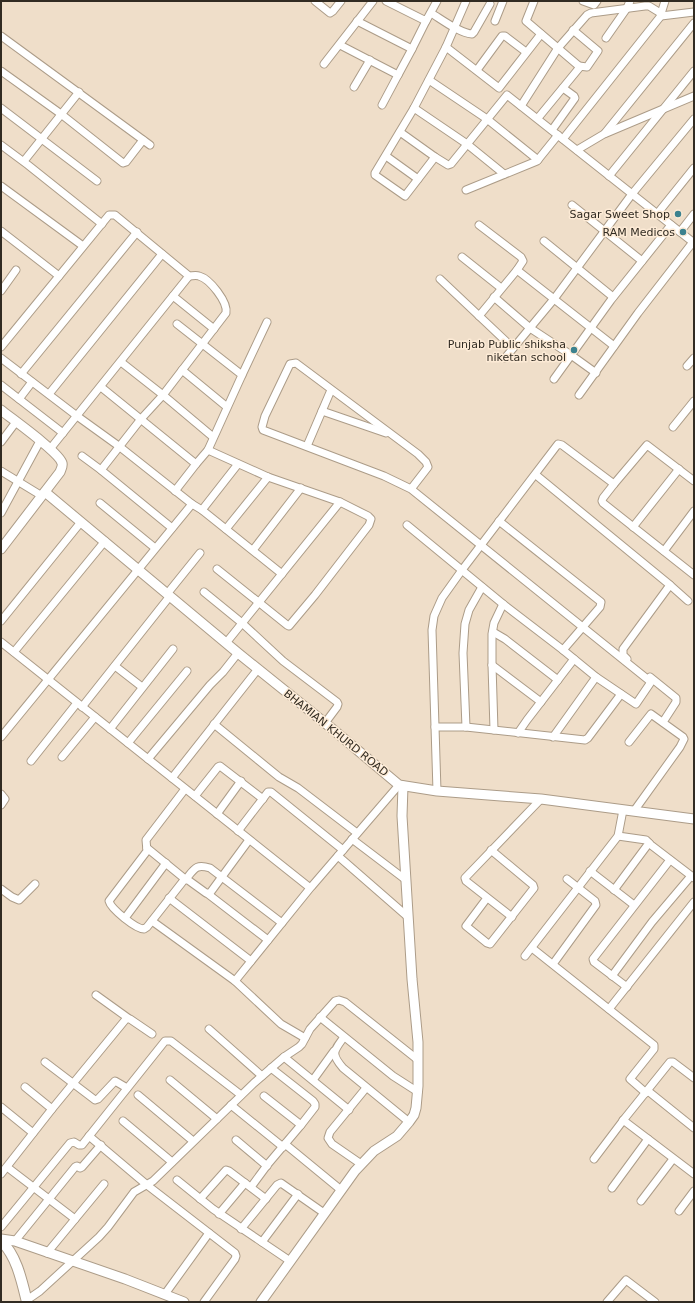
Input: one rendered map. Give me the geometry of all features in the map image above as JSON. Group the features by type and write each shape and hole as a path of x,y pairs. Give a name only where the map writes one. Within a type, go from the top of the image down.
{"main road":[{"path":"1,1240 13,1257 27,1301"}],"street":[{"path":"315,1 330,12 332,12 341,1"},
{"path":"324,64 374,1"},
{"path":"386,1 426,21"},
{"path":"382,105 437,1"},
{"path":"435,157 404,196 375,174 414,108 446,47 466,1"},
{"path":"534,1 526,20 579,66 587,67 598,51 573,30"},
{"path":"583,1 593,5 597,1"},
{"path":"466,190 538,160 561,137 662,15 665,1"},
{"path":"431,13 454,27 472,34 487,2 501,4 495,21"},
{"path":"606,38 628,4"},
{"path":"521,106 558,48 590,13 628,4 647,6 662,15 694,12"},
{"path":"357,21 412,49"},
{"path":"605,134 694,23"},
{"path":"499,88 541,34"},
{"path":"1,36 150,145"},
{"path":"477,70 502,36 505,36 526,52"},
{"path":"340,44 398,75"},
{"path":"446,47 538,118 694,243 638,313 579,395"},
{"path":"354,87 370,60"},
{"path":"538,118 579,68 579,66"},
{"path":"1,71 61,114 123,162 126,162 143,140"},
{"path":"609,176 694,71"},
{"path":"428,80 487,119 538,160"},
{"path":"552,130 575,98 563,88"},
{"path":"24,161 79,92"},
{"path":"400,132 449,166 508,95"},
{"path":"577,150 605,134 694,96"},
{"path":"1,108 97,181"},
{"path":"414,108 467,144 504,174"},
{"path":"505,358 554,299 632,194 694,119"},
{"path":"1,145 24,161 102,224"},
{"path":"386,156 418,179"},
{"path":"657,214 694,168"},
{"path":"1,186 84,246"},
{"path":"572,205 642,261"},
{"path":"1,347 108,216 112,214 137,232 189,276 197,276 202,278 214,288 226,307 226,313 163,395 141,419 101,470"},
{"path":"680,232 694,214"},
{"path":"479,225 521,257 523,261 479,316"},
{"path":"554,379 613,297 671,225"},
{"path":"1,231 59,276"},
{"path":"21,374 137,232"},
{"path":"544,241 613,297"},
{"path":"49,394 162,254"},
{"path":"462,257 501,288"},
{"path":"1,291 16,270"},
{"path":"517,270 614,346"},
{"path":"50,449 189,276"},
{"path":"440,279 513,348"},
{"path":"173,296 214,329"},
{"path":"494,297 530,328 572,355 596,373"},
{"path":"175,491 208,450 267,322"},
{"path":"177,324 242,375"},
{"path":"1,358 77,416 120,446 175,491 202,510 282,574"},
{"path":"687,366 694,358"},
{"path":"121,362 213,437"},
{"path":"407,525 503,604 596,677 636,704 652,682 412,490 384,476 263,430 262,427 266,416 291,363 296,363 418,454 428,465 427,469 412,490"},
{"path":"182,370 227,407"},
{"path":"19,399 32,382"},
{"path":"1,385 63,433"},
{"path":"101,387 196,464"},
{"path":"307,446 331,390"},
{"path":"673,427 694,401"},
{"path":"1,410 50,449 62,463 62,468 1,549"},
{"path":"322,411 392,435"},
{"path":"1,442 16,422"},
{"path":"1,513 40,441"},
{"path":"437,791 432,630 434,616 442,598 480,545 536,475 558,444 561,444 614,484"},
{"path":"694,481 647,444 603,498 602,502 694,575"},
{"path":"208,450 268,476 340,502 371,519 371,522 315,595 291,625 288,626 217,569"},
{"path":"82,456 172,528"},
{"path":"202,510 238,464"},
{"path":"633,527 679,469"},
{"path":"1,471 43,494"},
{"path":"536,475 688,601"},
{"path":"226,529 268,476"},
{"path":"253,550 301,488"},
{"name":"BHAMIAN KHURD ROAD","path":"43,494 105,541 238,654 326,723 401,786"},
{"path":"226,643 340,502"},
{"path":"100,503 156,548"},
{"path":"1,737 192,504"},
{"path":"664,551 694,511"},
{"path":"499,521 601,602 600,607 563,650"},
{"path":"1,621 81,522"},
{"path":"14,652 105,541"},
{"path":"30,761 115,666 200,553"},
{"path":"663,722 676,702 676,697 625,658 622,652 670,585"},
{"path":"466,727 463,653 465,624 469,610 482,587"},
{"path":"204,592 242,623 282,661 338,703 338,707 326,723"},
{"path":"494,730 492,632 494,623 503,604"},
{"path":"492,632 505,639 558,680"},
{"path":"1,642 311,888"},
{"path":"110,729 173,649"},
{"path":"148,759 238,654"},
{"path":"518,733 574,659"},
{"path":"492,665 541,702"},
{"path":"115,666 142,687"},
{"path":"172,778 258,669"},
{"path":"128,743 187,671"},
{"path":"553,737 596,677"},
{"path":"435,727 466,727 583,740 587,739 621,694"},
{"path":"629,742 650,714 653,714 683,737 683,742 634,811"},
{"path":"62,756 95,717"},
{"path":"214,724 279,777 298,788 357,833"},
{"path":"195,796 220,766 263,799"},
{"path":"216,814 241,781"},
{"path":"401,786 437,791 541,799 694,820"},
{"path":"235,981 357,833 401,786"},
{"path":"260,1302 361,1164 374,1151 397,1136 414,1115 416,1108 418,1092 418,1060 401,786"},
{"path":"185,789 146,840 147,848 145,854 109,902 112,908 141,929 144,929 193,870 202,866 210,868 222,876 282,923"},
{"path":"238,831 268,792 272,792 408,917"},
{"path":"1,794 5,799 1,805"},
{"path":"512,917 464,878 541,799"},
{"path":"525,956 618,836 623,810"},
{"path":"612,976 652,922 692,877 645,840 618,836"},
{"path":"208,894 249,840"},
{"path":"352,840 406,880"},
{"path":"614,890 649,843"},
{"path":"147,848 268,940"},
{"path":"487,898 466,926 490,944 534,890 534,887 491,850"},
{"path":"627,987 593,960 670,860"},
{"path":"125,918 166,863"},
{"path":"590,871 634,905"},
{"path":"553,964 596,905 595,901 567,879"},
{"path":"1,889 19,900 35,884"},
{"path":"169,898 252,961"},
{"path":"609,1010 694,902"},
{"path":"152,921 235,981 280,1024 305,1038"},
{"path":"532,948 654,1045 654,1049 630,1079 694,1128"},
{"path":"96,995 152,1034"},
{"path":"27,1301 104,1231 134,1192 152,1181 241,1095 284,1057 300,1047 310,1029 335,1001 342,1000 418,1060"},
{"path":"320,1017 393,1076 418,1092"},
{"path":"75,1219 34,1188 4,1169 128,1018"},
{"path":"209,1029 262,1076"},
{"path":"313,1080 344,1037"},
{"path":"1,1227 70,1143 74,1142 81,1146 164,1041 171,1041 241,1095"},
{"path":"334,1051 338,1063 343,1068 409,1122"},
{"path":"284,1057 349,1110"},
{"path":"45,1062 95,1100 98,1099 115,1081 127,1088"},
{"path":"594,1158 670,1062 674,1062 694,1078"},
{"path":"219,1214 267,1166 314,1109 315,1104 271,1068"},
{"path":"170,1080 217,1118"},
{"path":"25,1087 52,1109"},
{"path":"361,1164 332,1144 328,1138 330,1132 366,1088"},
{"path":"138,1096 193,1141"},
{"path":"264,1096 301,1125"},
{"path":"231,1105 341,1190"},
{"path":"1,1107 33,1133"},
{"path":"623,1120 694,1174"},
{"path":"123,1121 172,1162"},
{"path":"89,1136 147,1185 235,1253 236,1256 204,1302"},
{"path":"612,1188 648,1139"},
{"path":"236,1140 267,1166"},
{"path":"15,1241 75,1167 82,1167 101,1145"},
{"path":"641,1201 673,1159"},
{"path":"200,1199 226,1170 266,1199"},
{"path":"177,1180 219,1214 290,1261"},
{"path":"241,1229 277,1185 281,1183 324,1213"},
{"path":"48,1253 104,1184"},
{"path":"679,1211 694,1191"},
{"path":"262,1242 298,1194"},
{"path":"165,1294 209,1233"},
{"path":"1,1240 15,1241 184,1302"},
{"path":"607,1302 626,1280 655,1302"}],"place":[{"name":"Sagar Sweet Shop","path":"678,214"},
{"name":"RAM Medicos","path":"683,232"},
{"name":"Punjab Public shiksha niketan school","path":"574,350"}]}
